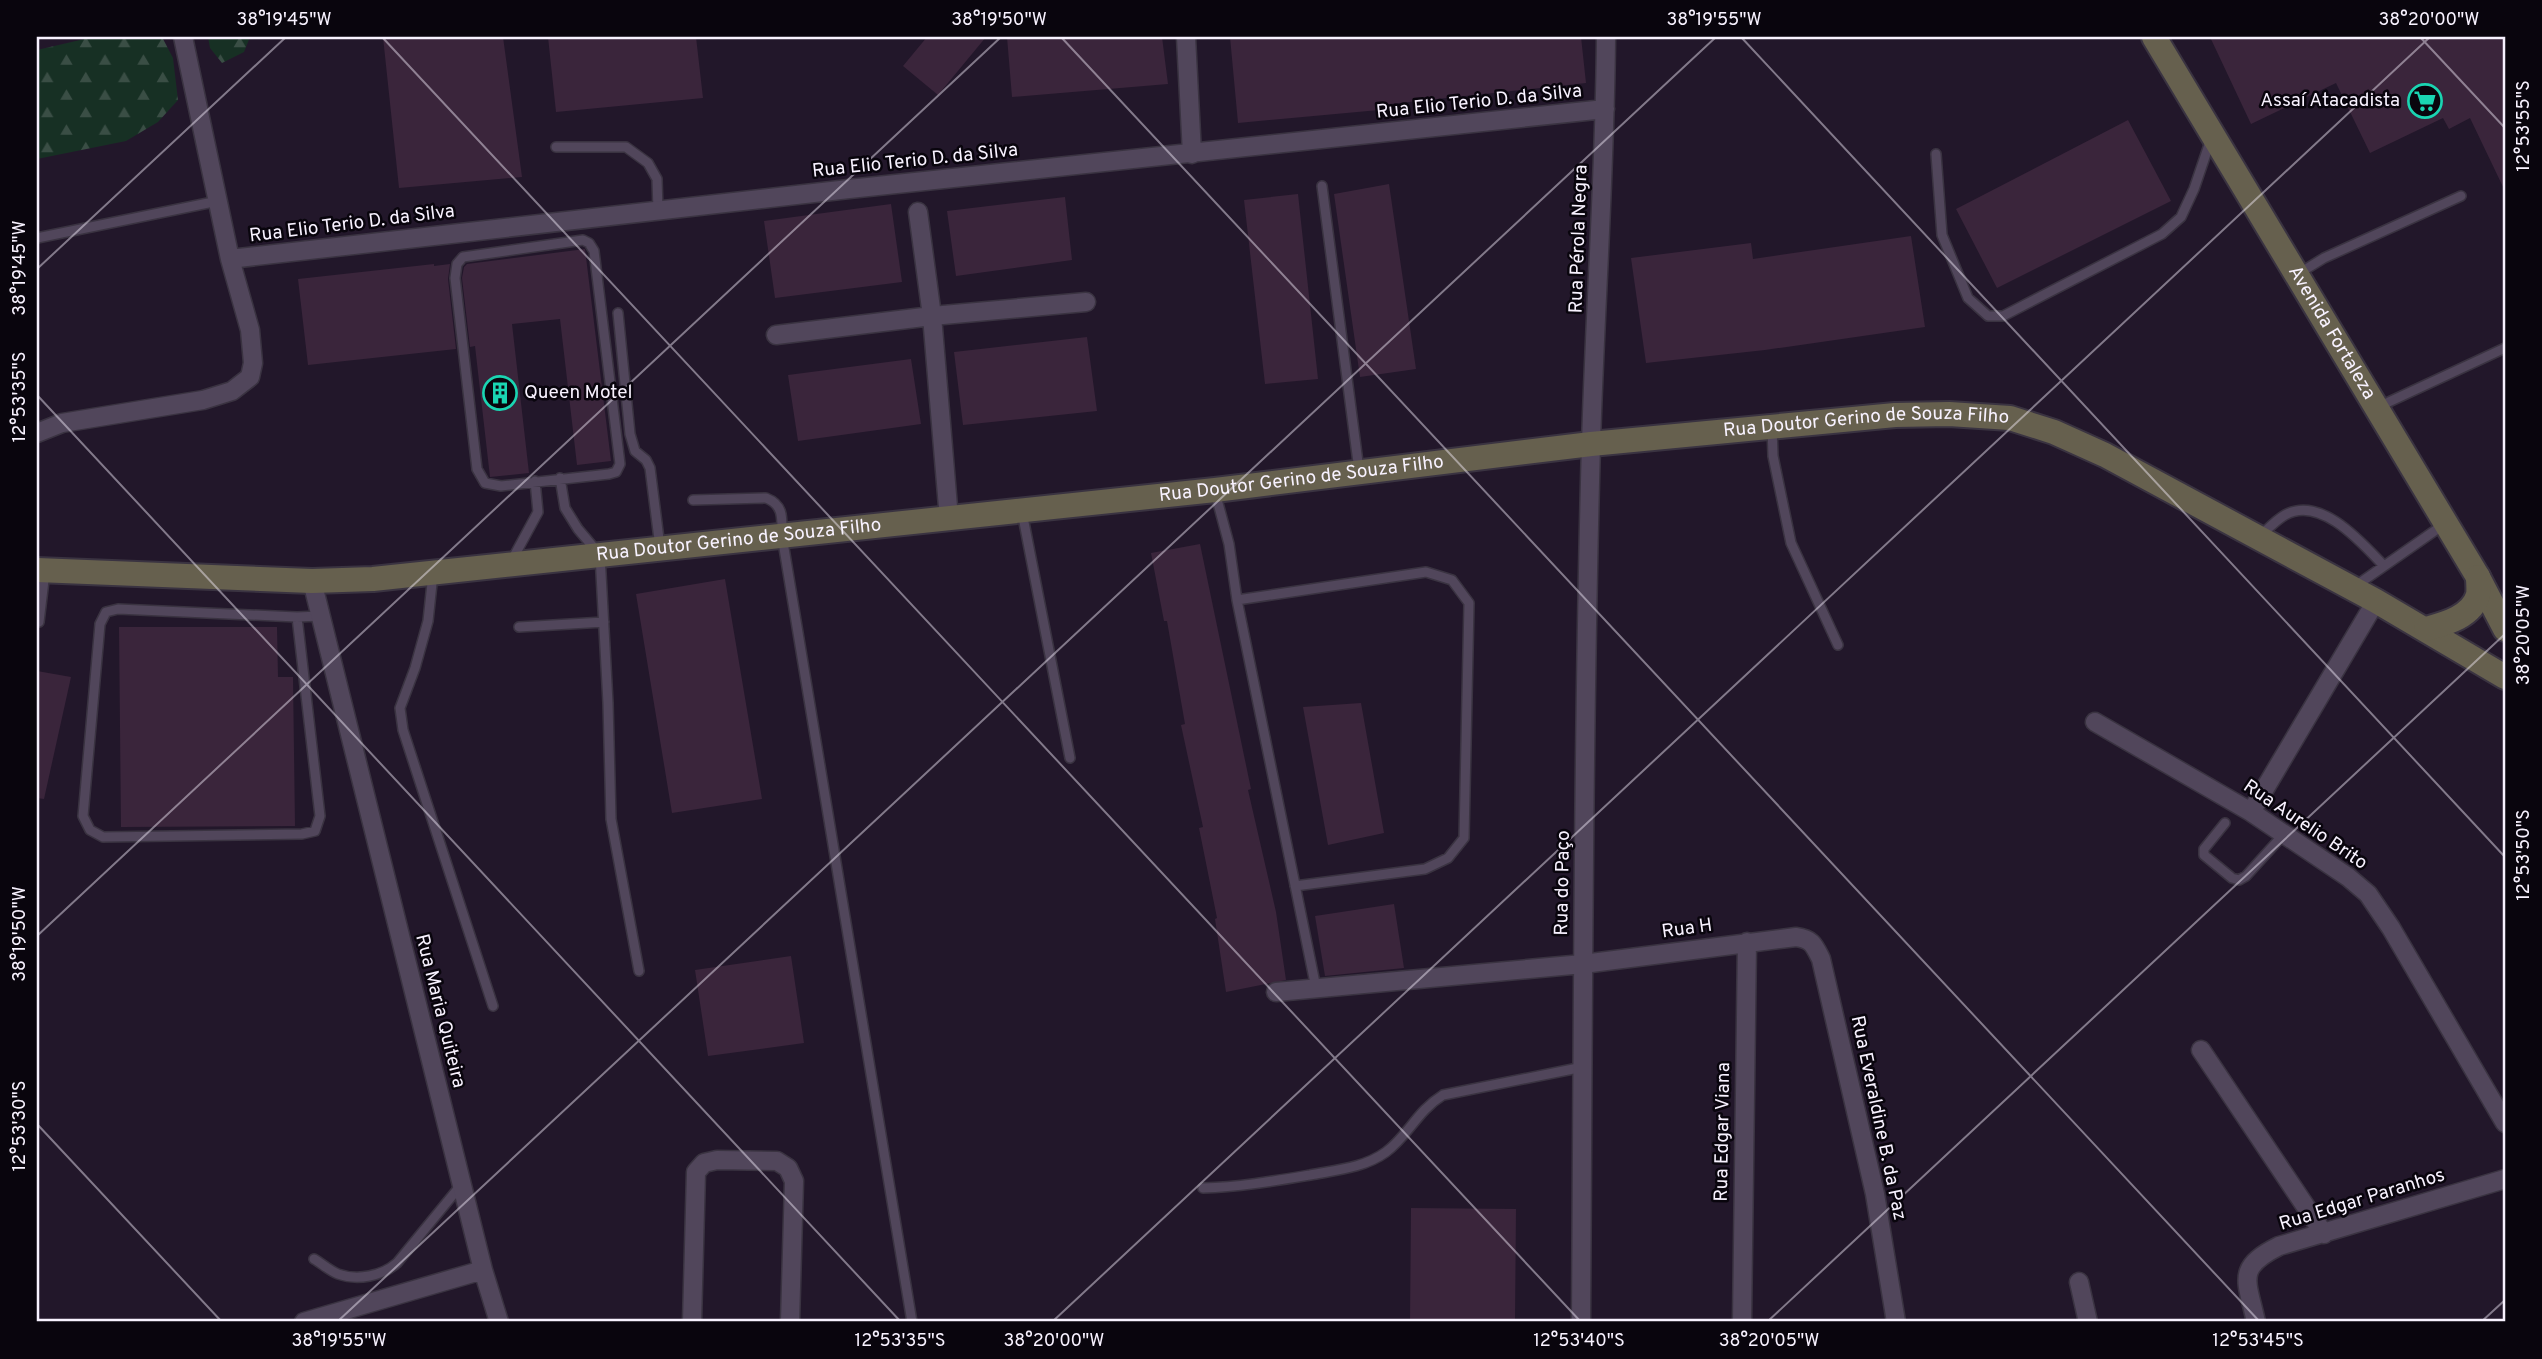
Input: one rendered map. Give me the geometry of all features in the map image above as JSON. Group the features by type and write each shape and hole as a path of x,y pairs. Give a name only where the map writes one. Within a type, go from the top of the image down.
{"main road":[{"name":"Avenida Fortaleza","path":"2154,37 2445,523 2505,629"},
{"name":"Rua Doutor Gerino de Souza Filho","path":"41,570 312,581 373,579 1215,490 1591,444 1895,415 1949,414 2010,418 2054,432 2105,455 2376,601 2505,677"},
{"path":"2426,629 2449,622 2467,612 2478,596 2477,577"}],"street":[{"path":"37,433 62,423 203,400 232,391 250,377 253,363 250,330 230,259 183,37"},
{"path":"1186,37 1192,154"},
{"name":"Rua Pérola Negra","path":"1591,444 1606,37"},
{"name":"Rua Elio Terio D. da Silva","path":"230,259 658,210 1605,110"},
{"path":"918,212 932,316 949,519"},
{"path":"776,335 932,316 1086,302"},
{"name":"Rua do Paço","path":"1581,1322 1591,444"},
{"name":"Rua Maria Quiteira","path":"312,581 483,1270 499,1322"},
{"path":"2251,812 2376,601"},
{"name":"Rua Aurelio Brito","path":"2095,722 2251,812 2348,877 2368,894 2391,928 2505,1123"},
{"name":"Rua H","path":"1276,992 1583,964 1796,937"},
{"name":"Rua Everaldine B. da Paz","path":"1796,937 1814,943 1821,959 1875,1194 1896,1322"},
{"name":"Rua Edgar Viana","path":"1742,1322 1747,942"},
{"path":"2201,1050 2324,1234"},
{"path":"692,1322 696,1172 704,1163 718,1160 777,1161 788,1168 794,1181 790,1322"},
{"name":"Rua Edgar Paranhos","path":"2256,1322 2246,1275 2252,1264 2263,1255 2279,1246 2505,1179"},
{"path":"304,1322 483,1270"},
{"path":"2079,1282 2088,1322"}],"lane":[{"path":"1936,154 1942,234 1962,286 1968,298 1988,316 2003,316 2162,234 2180,217 2194,189 2212,134"},
{"path":"556,147 626,147 648,163 657,179 658,210"},
{"path":"1322,186 1360,472"},
{"path":"2297,275 2325,258 2461,196"},
{"path":"37,238 218,201"},
{"path":"583,240 589,243 594,251 620,464 616,472 609,474 535,481 501,485 485,483 477,469 455,278 457,264 463,257 583,240"},
{"path":"618,313 630,434 635,451 646,460 650,468 661,548"},
{"path":"2376,408 2505,348"},
{"path":"1772,427 1773,456 1791,543 1838,645"},
{"path":"560,478 565,508 578,529 600,555 611,819 639,971"},
{"path":"510,564 538,512 535,481"},
{"path":"1215,490 1316,988"},
{"path":"693,500 766,498 775,502 782,512 782,536 912,1322"},
{"path":"2258,537 2286,514 2303,510 2320,514 2347,529 2385,566"},
{"path":"1022,511 1070,758"},
{"path":"2352,588 2445,523"},
{"path":"39,622 41,570"},
{"path":"1237,600 1426,572 1452,580 1469,603 1464,838 1448,858 1425,869 1295,886"},
{"path":"433,573 428,621 400,708 403,730 493,1006"},
{"path":"297,617 320,816 315,831 302,834 103,837 90,830 83,816 100,624 106,612 118,609 320,616"},
{"path":"519,627 604,622"},
{"path":"2225,823 2204,849 2204,855 2232,878 2239,880 2246,876 2284,834"},
{"path":"1203,1188 1245,1186 1358,1166 1390,1149 1430,1103 1443,1095 1583,1067"},
{"path":"314,1259 338,1274 369,1276 386,1272 397,1263 462,1184"}],"green space":[{"path":"93,37 162,37 173,58 178,100 158,122 126,141 37,159 37,50"},
{"path":"208,37 250,37 244,52 222,63 210,48"}],"building":[{"path":"383,37 503,37 522,177 399,188"},
{"path":"548,37 696,37 703,98 556,112"},
{"path":"927,37 986,37 938,95 903,66"},
{"path":"1007,37 1162,37 1168,84 1012,97"},
{"path":"1230,37 1581,37 1586,83 1390,104 1390,109 1238,123"},
{"name":"Assaí Atacadista","path":"2210,37 2505,37 2505,191 2470,118 2449,129 2443,118 2370,153 2336,83 2251,124"},
{"path":"2128,120 2171,201 1997,288 1956,209"},
{"path":"1389,184 1416,369 1360,377 1334,194"},
{"path":"1298,194 1318,379 1265,384 1244,200"},
{"path":"1065,197 1072,260 956,276 947,211"},
{"path":"891,204 902,282 775,298 764,221"},
{"path":"1911,236 1925,327 1765,350 1646,363 1631,258 1751,243 1753,259"},
{"name":"Queen Motel","path":"585,249 611,461 577,465 560,319 512,324 529,473 490,477 475,346 470,347 462,278 464,267 467,264"},
{"path":"450,264 448,279 456,349 308,365 298,279"},
{"path":"1087,337 1097,411 963,425 954,352"},
{"path":"911,359 921,424 798,441 788,375"},
{"path":"1200,544 1251,789 1248,790 1276,912 1286,980 1226,992 1215,919 1217,918 1199,828 1203,827 1181,725 1185,724 1167,621 1164,621 1151,553"},
{"path":"725,579 762,799 672,813 636,594"},
{"path":"119,627 277,627 278,677 293,677 295,826 121,827"},
{"path":"37,671 71,677 44,799 37,798"},
{"path":"1361,703 1384,833 1328,845 1303,707"},
{"path":"1394,904 1404,968 1325,976 1315,916"},
{"path":"791,956 804,1043 708,1056 695,970"},
{"path":"1411,1208 1516,1209 1515,1322 1410,1322"}],"place":[{"name":"Assaí Atacadista","path":"2425,101"},
{"name":"Queen Motel","path":"500,393"}]}
